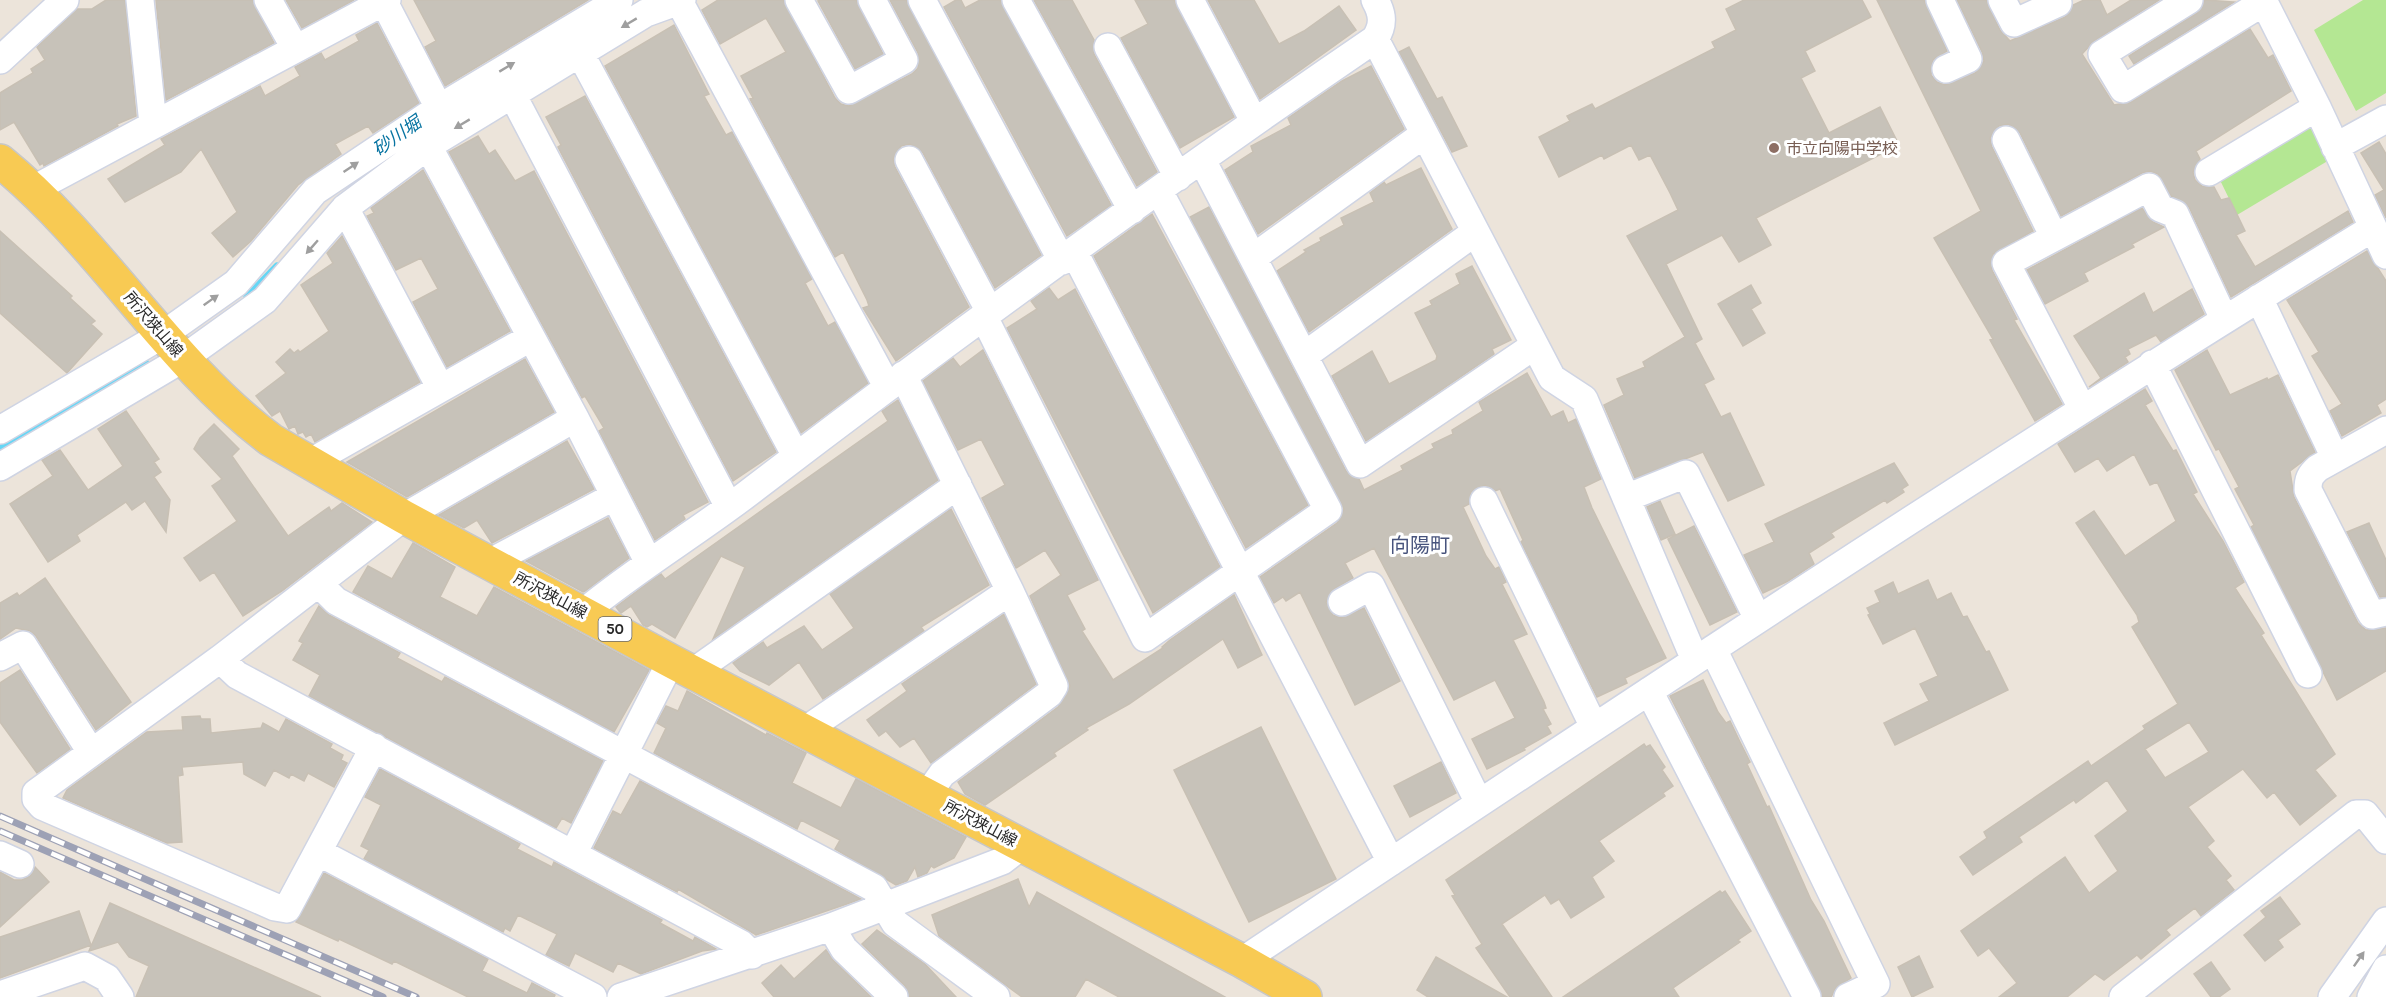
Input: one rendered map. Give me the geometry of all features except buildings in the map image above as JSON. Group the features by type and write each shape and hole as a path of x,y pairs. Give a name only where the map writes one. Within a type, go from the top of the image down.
{"main road":[{"name":"所沢狭山線","path":"0,161 34,189 174,346 244,420 309,463 682,667 1242,961 1305,997"}],"street":[{"path":"0,60 65,0"},
{"path":"140,0 153,124"},
{"path":"268,0 295,48"},
{"path":"34,189 385,0 439,108"},
{"path":"0,467 174,346 236,283 315,191 439,108 619,0"},
{"path":"799,0 849,90 904,60 872,0"},
{"path":"922,0 1068,257 1240,573 1391,862"},
{"path":"1016,0 1132,210"},
{"path":"1190,0 1254,121"},
{"path":"584,612 729,507 895,381 1254,121 1375,39 1382,21 1382,11 1375,0"},
{"path":"1940,0 1968,59 1946,69"},
{"path":"2002,0 2014,23 2058,3 2056,0"},
{"path":"2189,0 2102,54 2123,89 2264,1 2317,106 2386,255"},
{"path":"0,430 265,300 345,208 428,146 646,13 680,1 895,381 958,485 1052,682 1053,691 942,774 927,795"},
{"path":"1375,39 1534,346 1556,383 1584,399 1626,498 1704,655 1876,984 1848,997"},
{"path":"909,160 1145,638 1328,510 1169,184 1108,47"},
{"path":"580,53 796,456"},
{"path":"512,94 729,507"},
{"path":"2209,172 2317,106"},
{"path":"2335,147 2386,119"},
{"path":"1254,256 1423,135"},
{"path":"2006,140 2054,237"},
{"path":"428,146 575,418 649,563"},
{"path":"1202,160 1254,256 1360,464 1534,346"},
{"path":"2082,408 2006,263 2149,187 2160,208 2175,214 2224,319"},
{"path":"345,208 440,387"},
{"path":"1242,961 1758,619 2082,408 2373,228"},
{"path":"1305,355 1474,233"},
{"path":"2259,298 2335,458"},
{"path":"309,463 530,338"},
{"path":"2152,364 2308,674"},
{"path":"375,747 287,909 281,909 42,806 36,799 36,793 320,584 404,517 575,418"},
{"path":"2386,430 2335,458 2310,475 2308,490 2372,615 2386,612"},
{"path":"1626,498 1686,474 1758,619"},
{"path":"573,854 624,755 682,667 958,485"},
{"path":"489,563 615,496"},
{"path":"1484,501 1594,727"},
{"path":"320,584 336,601 874,888 895,923 996,997"},
{"path":"1342,602 1371,586 1479,803"},
{"path":"804,731 1010,591"},
{"path":"0,657 23,645 91,752"},
{"path":"220,659 237,675 741,944 752,955"},
{"path":"1649,691 1808,997"},
{"path":"2123,997 2356,814 2366,814 2386,840"},
{"path":"621,997 831,927 1002,861 1023,845"},
{"path":"318,852 593,997"},
{"path":"2332,997 2386,921"},
{"path":"831,927 844,949 894,997"},
{"path":"0,994 85,966 107,978 120,997"},
{"path":"2371,997 2386,969"}],"green space":[{"path":"2363,0 2386,0 2386,93 2356,111 2314,30"},
{"path":"2312,119 2331,159 2237,215 2219,178"}],"waterway":[{"name":"砂川堀","path":"247,297 277,266"},
{"name":"砂川堀","path":"0,448 147,364"}],"railway":[{"path":"0,816 416,997"},
{"path":"0,831 383,997"}],"place":[{"name":"市立向陽中学校","path":"1774,148"}],"district":[{"name":"向陽町","path":"1420,545"}]}
